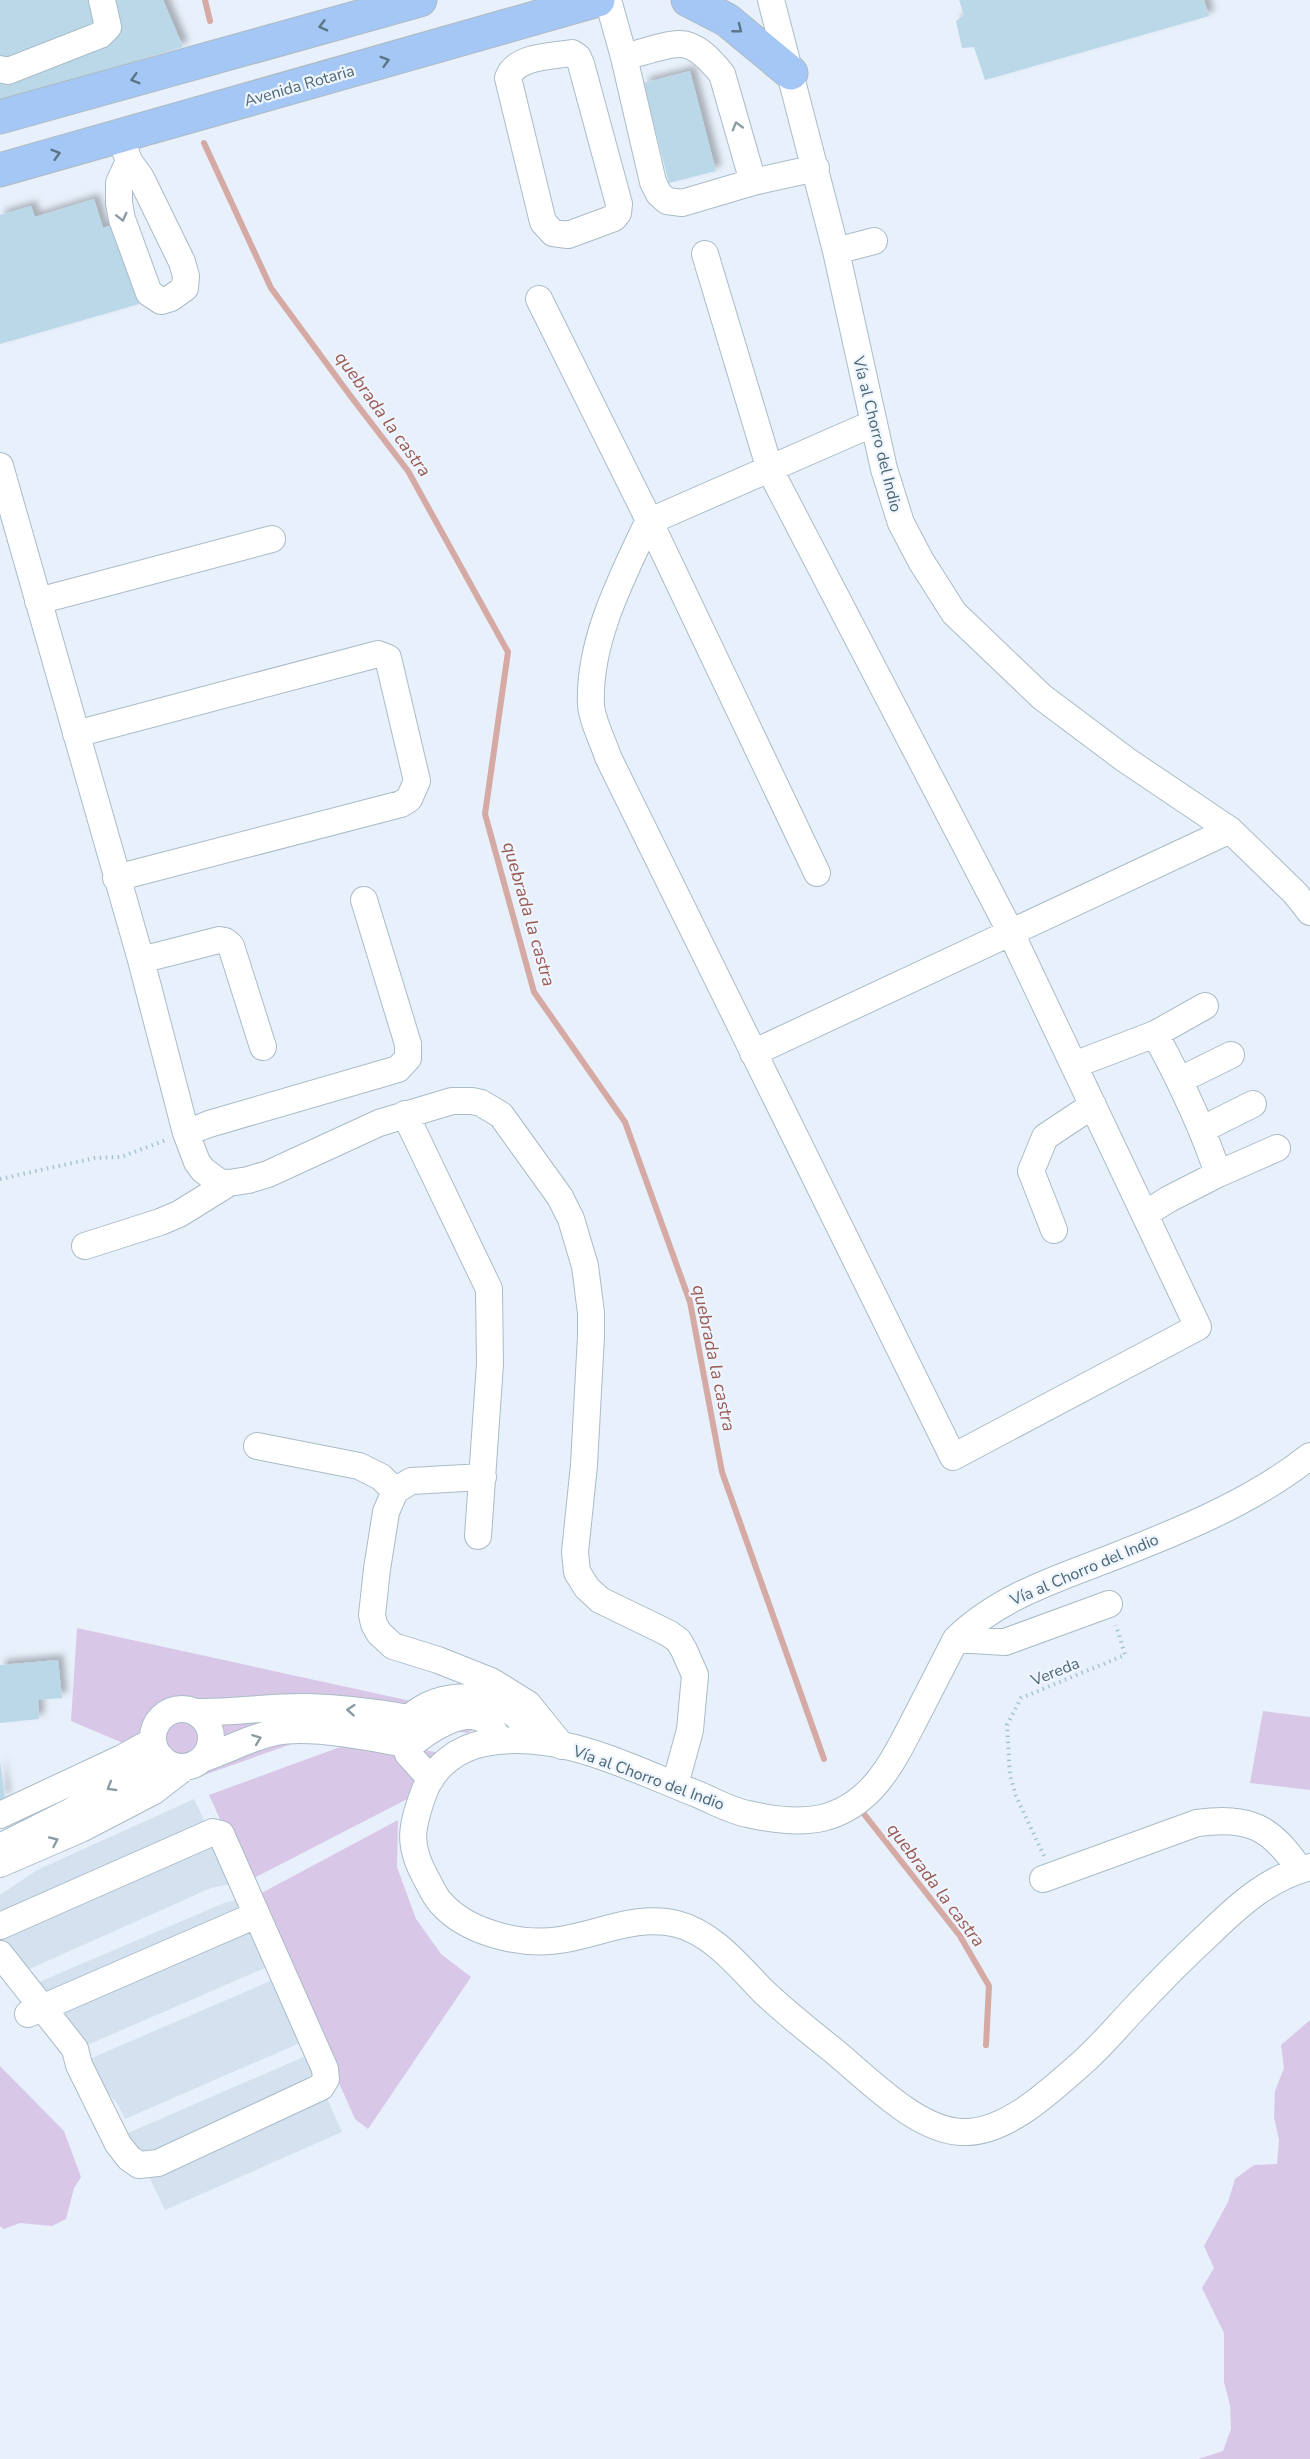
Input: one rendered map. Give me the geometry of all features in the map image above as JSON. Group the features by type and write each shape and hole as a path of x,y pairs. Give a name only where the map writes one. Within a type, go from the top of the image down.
{"main road":[{"path":"0,117 420,0"},
{"name":"Avenida Rotaria","path":"0,170 124,148 598,0"},
{"path":"688,0 727,20 791,73"}],"street":[{"path":"0,69 8,71 100,35 108,27 102,0"},
{"path":"608,0 624,57 653,182 659,194 667,201 682,204 753,182 816,168"},
{"name":"Vía al Chorro del Indio","path":"771,0 836,250 884,469 901,523 921,561 954,613 1042,697 1126,760 1230,830 1295,892 1310,912"},
{"path":"538,17 548,56"},
{"path":"624,57 681,44 700,52 711,61 722,74 753,182"},
{"path":"572,53 578,57 619,204 618,213 614,218 568,235 553,232 543,222 508,78 510,72 523,63 548,56 572,53"},
{"path":"124,148 152,199 182,262 186,276 184,288 171,298 161,301 149,293 122,219 119,183 124,148"},
{"path":"836,250 874,241"},
{"path":"705,254 770,470 1010,931 1198,1327 953,1457 608,757 591,706 596,649 620,582 648,522 770,470 874,423"},
{"path":"539,299 817,873"},
{"path":"0,466 141,960 186,1133 197,1162 203,1170 219,1182 229,1183 268,1174 354,1134 405,1114 462,1100 481,1103 492,1108 508,1123 560,1197 571,1219 585,1266 591,1313 584,1465 575,1562 582,1581 593,1595 669,1633 678,1640 684,1650 695,1675 690,1730 675,1785"},
{"path":"39,601 272,539"},
{"path":"76,734 378,654 388,658 417,782 409,799 401,804 116,878"},
{"path":"753,1053 1230,830"},
{"path":"186,1133 398,1069 408,1058 408,1044 364,900"},
{"path":"141,960 219,940 225,941 231,946 263,1047"},
{"path":"1074,1065 1155,1034 1205,1006"},
{"path":"1155,1034 1203,1129 1218,1174"},
{"path":"1180,1080 1231,1054"},
{"path":"1203,1129 1253,1104"},
{"path":"1054,1230 1031,1171 1045,1137 1093,1105"},
{"path":"405,1114 489,1289 490,1364 478,1536"},
{"path":"1145,1214 1218,1174 1277,1148"},
{"path":"85,1246 179,1214 229,1183"},
{"path":"257,1446 359,1466 381,1477 395,1491"},
{"name":"Vía al Chorro del Indio","path":"1305,1869 1274,1881 1247,1898 1186,1955 1094,2053 1052,2089 1019,2114 987,2128 967,2133 947,2130 903,2108 775,2002 713,1942 679,1925 646,1922 604,1928 561,1940 535,1942 507,1939 486,1932 462,1920 441,1904 422,1872 411,1839 418,1808 431,1779 450,1756 474,1745 499,1740 529,1739 591,1753 746,1814 788,1819 822,1818 857,1802 885,1775 956,1639 972,1624 995,1607 1024,1592 1197,1522 1260,1490 1310,1456"},
{"path":"483,1477 411,1481 395,1491 386,1512 372,1615 379,1633 393,1646 438,1660 491,1681 528,1704 562,1746"},
{"path":"956,1639 1005,1642 1109,1604"},
{"path":"431,1779 405,1746 403,1726 412,1713 446,1698 464,1697 493,1702 520,1718 529,1739"},
{"path":"409,1718 307,1707 228,1713 197,1712 179,1708 163,1716 154,1732 157,1749 168,1763 194,1763 273,1732 289,1730 369,1737 405,1746 423,1734 459,1718 474,1717 489,1723 499,1740"},
{"path":"0,1847 154,1791 208,1752 212,1735 204,1718 197,1712"},
{"path":"0,1815 157,1749"},
{"path":"0,1864 75,1820 157,1749"},
{"path":"1048,1878 1197,1823 1223,1820 1251,1825 1269,1833 1305,1869"},
{"path":"0,1926 213,1832 221,1834 325,2069 326,2079 321,2087 158,2163 139,2165 129,2158 118,2144 79,2065 64,2058 0,1954"},
{"path":"35,2011 256,1915"},
{"path":"0,1980 35,2011"}],"path":[{"path":"0,1179 95,1158 121,1157 186,1133"},
{"name":"Vereda","path":"1048,1878 1010,1775 1007,1725 1021,1698 1125,1655 1109,1604"}],"shaded area":[{"path":"77,1628 489,1718 468,1733 363,1719 201,1776 71,1721"},
{"path":"1263,1711 1310,1717 1310,1790 1250,1783"},
{"path":"362,1739 446,1754 419,1793 248,1881 209,1795"},
{"path":"194,1799 235,1883 211,1888 7,1979 0,1971 0,1895 37,1870"},
{"path":"398,1820 397,1867 416,1919 441,1954 471,1977 368,2129 355,2119 256,1896"},
{"path":"239,1899 267,1967 69,2053 18,1991 224,1903"},
{"path":"275,1979 300,2043 125,2119 117,2103 80,2063"},
{"path":"1310,2020 1310,2459 1198,2459 1223,2451 1231,2429 1230,2405 1224,2382 1224,2333 1202,2288 1214,2268 1204,2246 1228,2202 1235,2179 1254,2165 1277,2164 1279,2140 1274,2117 1275,2091 1284,2068 1281,2045"},
{"path":"308,2055 342,2132 165,2210 128,2133"},
{"path":"0,2066 64,2131 81,2177 74,2188 66,2219 52,2226 20,2223 4,2229 0,2226"}],"building":[{"path":"0,0 163,0 183,47 0,101"},
{"path":"959,0 1204,0 1209,16 985,80 974,47 962,48 956,21 964,15"},
{"path":"690,71 716,171 669,183 643,83"},
{"path":"94,199 103,228 115,224 139,304 0,344 0,215 31,206 35,217"},
{"path":"58,1660 62,1698 38,1700 39,1719 0,1723 0,1665"},
{"path":"0,1761 5,1798 0,1799"}],"waterway":[{"name":"quebrada la castra","path":"205,0 210,21"},
{"name":"quebrada la castra","path":"204,143 271,288 408,471 508,652 485,814 534,992 625,1122 690,1302 722,1472 824,1759"},
{"name":"quebrada la castra","path":"864,1814 960,1936 989,1986 986,2045"}]}
